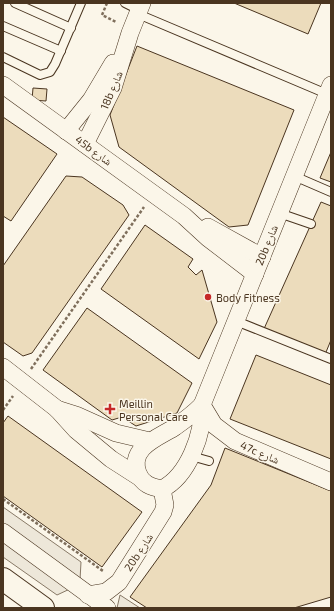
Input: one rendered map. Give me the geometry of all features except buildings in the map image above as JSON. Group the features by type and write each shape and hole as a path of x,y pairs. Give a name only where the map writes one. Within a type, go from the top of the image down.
{"highway":[{"path":"3,579 43,608"}],"street":[{"name":"18b شارع","path":"66,130 94,95 134,15"},
{"name":"18b شارع","path":"85,144 113,88 134,15"},
{"name":"45b شارع","path":"3,85 184,216 208,238 255,274"},
{"name":"20b شارع","path":"202,405 294,176 328,99"},
{"name":"45b شارع","path":"184,216 262,257"},
{"path":"3,367 23,381 57,409 76,430 112,459 139,477 145,484 153,488 162,489 178,478 186,468 201,423 202,405"},
{"path":"139,477 136,462 143,447 150,441 174,428 202,405"},
{"name":"47c شارع","path":"202,405 214,425 235,441 331,482"},
{"path":"57,409 76,415 116,433 150,441"},
{"name":"20b شارع","path":"88,595 106,592 119,582 163,512 165,505 162,489"},
{"path":"3,532 107,608"}],"lane":[{"path":"15,3 71,28"},
{"path":"3,58 36,73 45,74 53,69 81,3"},
{"path":"134,15 328,99"},
{"path":"3,26 61,51"},
{"path":"294,176 331,192"},
{"path":"279,213 311,224"},
{"path":"236,321 331,359"},
{"path":"214,425 219,442"},
{"path":"191,456 209,461"}],"path":[{"path":"107,3 102,15 134,15"},
{"path":"3,410 153,193"},
{"path":"3,499 119,582"}],"shaded area":[{"path":"3,507 81,562 80,580 3,525"},
{"path":"3,539 72,588 57,595 3,557"},
{"path":"120,595 140,608 117,608"}],"place":[{"name":"Body Fitness","path":"208,297"},
{"name":"Meillin Personal Care","path":"110,409"}]}
